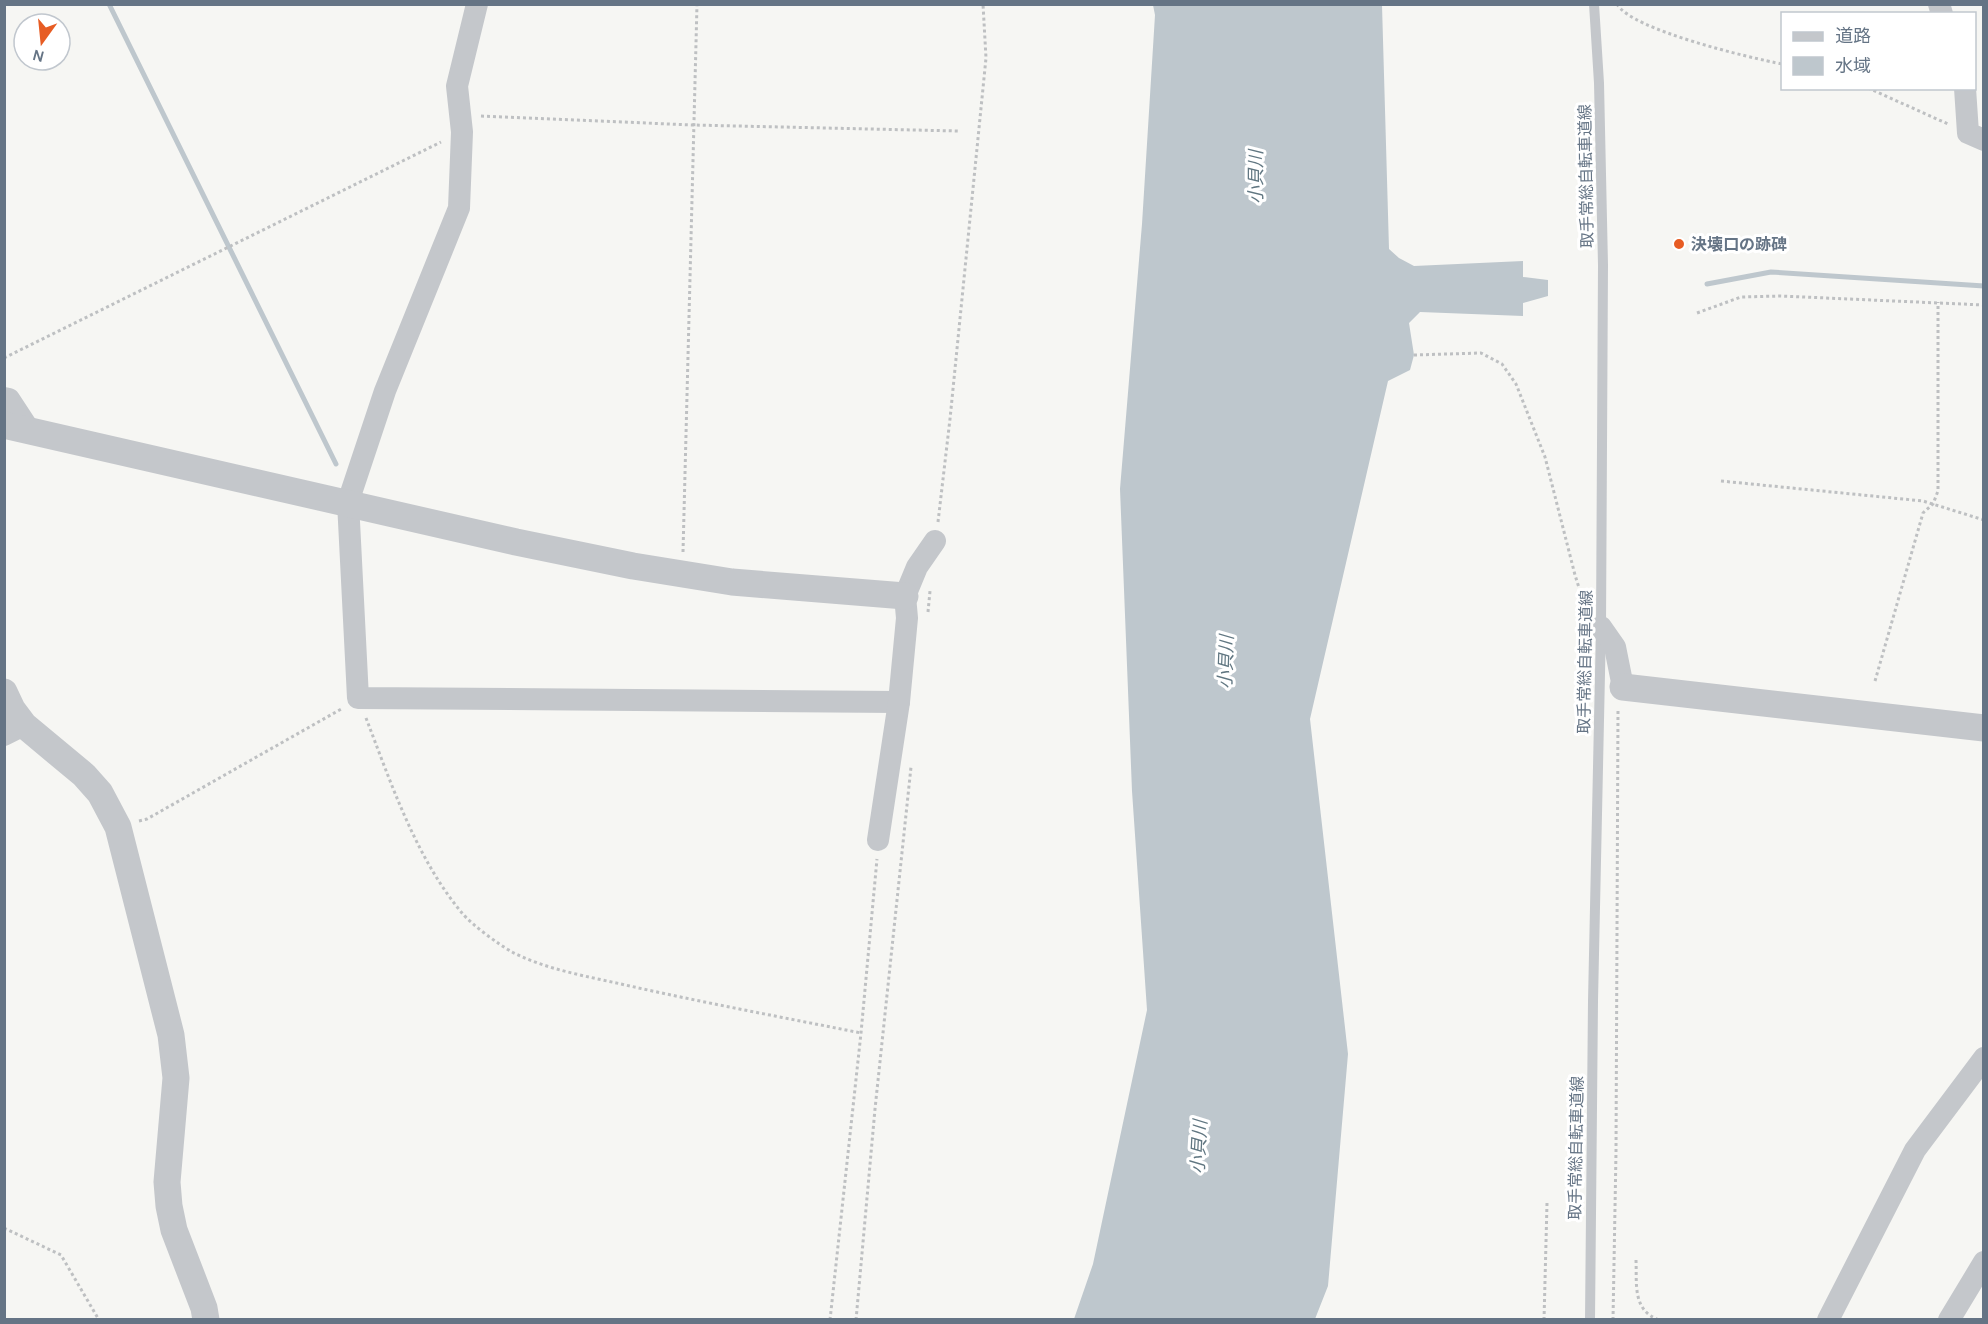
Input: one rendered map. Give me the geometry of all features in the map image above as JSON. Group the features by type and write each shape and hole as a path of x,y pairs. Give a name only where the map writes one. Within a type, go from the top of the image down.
{"street":[{"path":"477,4 457,86 460,124 459,208 385,391 348,502 358,699 899,702"},
{"path":"1965,90 1976,136"},
{"path":"4,398 9,399 17,428 516,542 732,582 905,596"},
{"path":"879,840 899,702 907,618 905,596 917,567 935,541"},
{"path":"1601,627 1615,647 1623,687 1983,728"},
{"path":"4,692 12,709 14,730 84,775 100,793 118,827 171,1035 176,1078 167,1182 169,1206 174,1230 204,1308 206,1320"},
{"path":"1828,1320 1915,1150 1983,1058"},
{"path":"1949,1320 1983,1262"}],"lane":[{"name":"取手常総自転車道線","path":"1590,1320 1593,1000 1601,627 1603,265 1599,83 1594,4"}],"path":[{"path":"682,574 697,4"},
{"path":"1617,4 1619,9 1631,18 1658,29 1726,53 1781,64"},
{"path":"1872,90 1976,136"},
{"path":"4,358 240,242 460,124 693,125 958,131"},
{"path":"1697,313 1741,297 1781,296 1983,305"},
{"path":"1875,681 1923,513 1933,504 1938,491 1938,302"},
{"path":"1414,354 1481,353 1502,364 1516,384 1545,457 1588,618 1601,627"},
{"path":"1721,481 1923,501 1983,520"},
{"path":"1613,1320 1616,1140 1617,719 1618,701 1623,687"},
{"path":"118,827 147,819 358,699 404,816 445,890 463,914 512,952 557,969 861,1033"},
{"path":"830,1320 879,840"},
{"path":"1544,1320 1547,1203"},
{"path":"4,1228 61,1255 99,1320"},
{"path":"1636,1260 1637,1290 1641,1308 1649,1316 1659,1320"}],"water":[{"name":"小貝川","path":"1153,5 1382,5 1389,249 1399,258 1414,266 1523,261 1523,277 1548,280 1548,296 1523,303 1523,316 1420,312 1409,323 1414,355 1410,370 1388,381 1310,719 1348,1054 1328,1286 1315,1319 1074,1319 1093,1264 1147,1010 1132,791 1120,489 1142,224 1155,15"}],"waterway":[{"path":"109,4 336,464"},
{"path":"1707,284 1771,272 1984,286"}],"place":[{"name":"決壊口の跡碑","path":"1679,244"}]}
